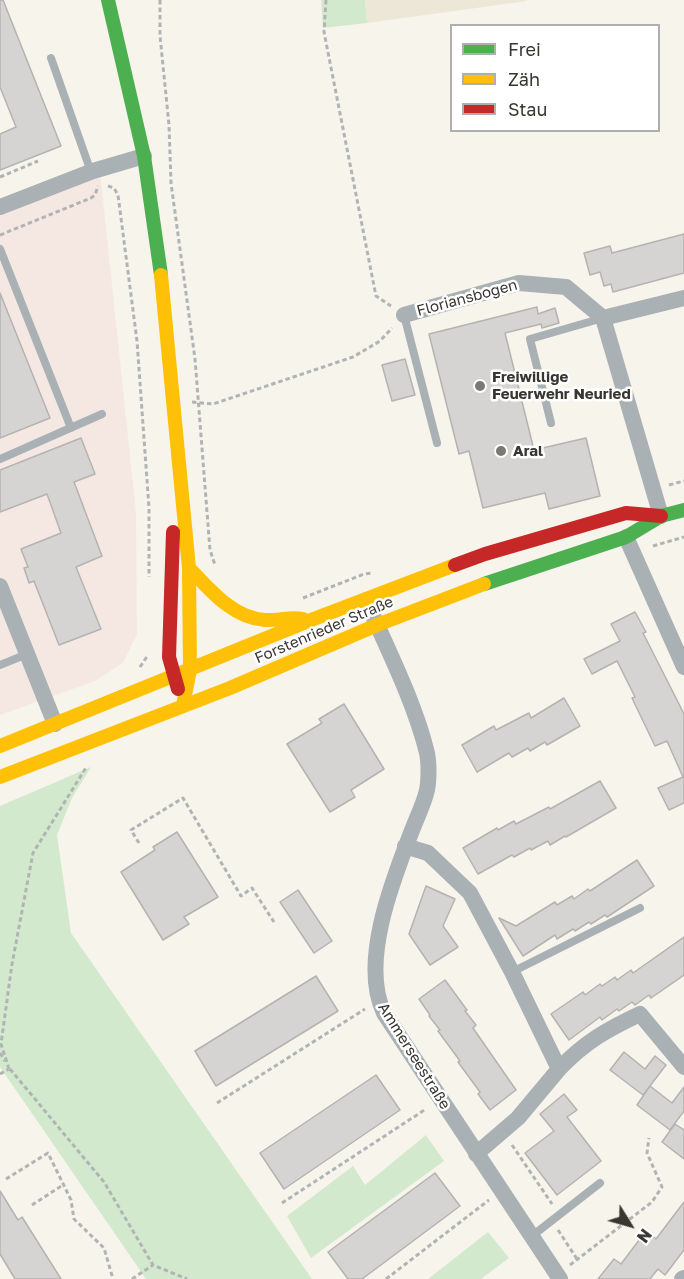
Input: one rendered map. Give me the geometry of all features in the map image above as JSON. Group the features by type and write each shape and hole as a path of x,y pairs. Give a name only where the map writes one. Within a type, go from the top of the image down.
{"main road":[{"path":"108,0 144,156 161,278 189,568 190,670 183,705"},
{"path":"177,441 169,657 183,705"},
{"name":"Forstenrieder Straße","path":"0,777 230,688 377,625 494,580 626,537 661,516 684,510"},
{"name":"Forstenrieder Straße","path":"0,746 311,620 485,554 626,513 661,516"},
{"path":"189,568 224,603 242,613 265,620 292,616 311,620"}],"street":[{"path":"0,207 95,178 144,156"},
{"name":"Floriansbogen","path":"404,315 519,283 566,287 603,318"},
{"path":"661,516 603,318 684,298"},
{"path":"626,537 684,667"},
{"path":"0,586 55,724"},
{"name":"Ammerseestraße","path":"366,600 412,709 428,755 427,790 405,846 383,918 375,955 374,977 378,1001 440,1100 558,1277"},
{"path":"405,846 428,853 470,893 512,972 559,1069"},
{"path":"476,1154 518,1118 579,1049 610,1028 640,1014 684,1067"}],"lane":[{"path":"51,58 95,178"},
{"path":"0,249 71,428"},
{"path":"404,315 437,443"},
{"path":"551,423 530,339 603,318"},
{"path":"0,459 102,414"},
{"path":"0,665 27,654"},
{"path":"512,972 640,908"},
{"path":"531,1236 600,1183"}],"path":[{"path":"160,0 160,36 169,125 171,183 192,335 210,550 217,569"},
{"path":"326,0 324,32 376,296 404,315"},
{"path":"0,177 38,162"},
{"path":"0,235 91,198 95,195 95,178"},
{"path":"118,195 137,341 149,508 149,584"},
{"name":"Floriansbogen","path":"173,400 213,404 353,357 380,341 404,315"},
{"path":"9,1069 1,1044 12,964 33,853 88,763"},
{"path":"139,843 130,830 183,798 241,896 252,888 274,922"},
{"path":"217,1103 378,1001"},
{"path":"0,1053 9,1069 104,1182 153,1265 187,1279"},
{"path":"0,1074 9,1069"},
{"path":"282,1203 440,1100"},
{"path":"502,1131 552,1204 551,1221 577,1259"},
{"path":"558,1277 577,1259 652,1202 662,1187 647,1152 649,1138"},
{"path":"6,1179 48,1153 71,1200 74,1219 104,1248 113,1279"},
{"path":"32,1205 63,1185"},
{"path":"386,1279 502,1192"},
{"path":"132,1279 153,1265"}],"shaded area":[{"path":"365,0 527,0 527,1 367,23"},
{"path":"100,171 136,513 137,634 123,663 95,681 0,715 0,210"}],"green space":[{"path":"321,0 365,0 367,23 323,28"},
{"path":"91,767 72,798 57,835 71,933 312,1279 146,1279 0,1067 0,806"},
{"path":"426,1135 444,1161 311,1258 287,1216 353,1166 365,1185"},
{"path":"488,1232 509,1258 481,1279 428,1279"}],"building":[{"path":"0,0 3,0 61,146 0,170 0,134 16,127 0,87"},
{"path":"684,234 684,273 613,292 611,284 604,286 600,272 590,275 584,253 610,246 612,253"},
{"path":"0,293 50,418 0,438"},
{"path":"537,307 538,314 555,308 559,323 542,328 541,324 505,333 534,450 586,438 600,496 549,509 545,493 483,508 469,451 459,454 429,334"},
{"path":"405,359 415,395 392,401 382,365"},
{"path":"81,438 95,474 74,482 102,556 76,567 101,629 59,645 34,581 29,583 24,568 28,567 21,549 61,533 47,494 0,512 0,470"},
{"path":"635,612 646,632 643,633 684,714 684,803 669,810 658,788 683,777 667,741 655,746 617,661 592,674 584,659 620,641 611,624"},
{"path":"564,698 580,726 547,745 545,742 530,751 528,748 512,757 509,753 477,772 462,745 494,726 496,730 529,713 531,718"},
{"path":"344,704 384,769 351,790 355,797 330,812 287,744 322,723 319,719"},
{"path":"600,781 616,808 550,845 548,841 514,857 512,855 478,874 463,848 497,828 498,830 514,821 516,824 549,807 550,809"},
{"path":"177,832 218,897 184,917 189,924 163,940 121,872 155,850 153,847"},
{"path":"637,860 654,886 607,917 605,915 591,924 589,922 575,931 573,929 557,939 555,935 523,956 499,918 516,926 555,902 557,905 572,896 574,899 588,889 590,891"},
{"path":"426,886 455,899 443,926 458,947 430,965 409,934"},
{"path":"298,890 332,941 314,953 280,902"},
{"path":"684,937 684,975 651,998 649,995 635,1005 632,1002 602,1020 600,1017 569,1040 551,1014 583,992 585,995 600,984 602,986 615,977 617,980 631,970 633,973"},
{"path":"316,976 338,1011 216,1086 195,1051"},
{"path":"445,980 476,1025 473,1028 516,1090 490,1110 419,999"},
{"path":"624,1052 645,1069 655,1056 666,1065 643,1095 610,1070"},
{"path":"376,1075 400,1110 284,1189 260,1153"},
{"path":"650,1086 672,1103 684,1087 684,1111 670,1130 637,1105"},
{"path":"564,1094 577,1110 567,1117 601,1161 557,1195 525,1153 554,1131 540,1114"},
{"path":"675,1124 684,1130 684,1159 662,1142"},
{"path":"435,1173 460,1206 362,1279 348,1279 328,1252"},
{"path":"0,1191 18,1220 22,1217 61,1279 15,1279 0,1254"},
{"path":"684,1202 684,1250 665,1275 658,1269 650,1279 598,1279 614,1259 621,1264 646,1231 656,1239"}],"traffic: fast":[{"path":"108,0 144,156 161,275"},
{"path":"484,584 626,537 661,516 684,510"}],"traffic: slow":[{"path":"161,275 189,568 190,670 183,705"},
{"path":"0,746 311,620 455,565"},
{"path":"189,568 223,602 243,614 265,620 303,619"},
{"path":"0,777 230,688 377,625 484,584"}],"traffic: jam":[{"path":"455,565 626,513 661,516"},
{"path":"173,532 169,657 178,689"}],"place":[{"name":"Freiwillige Feuerwehr Neuried","path":"480,386"},
{"name":"Aral","path":"501,451"}]}
